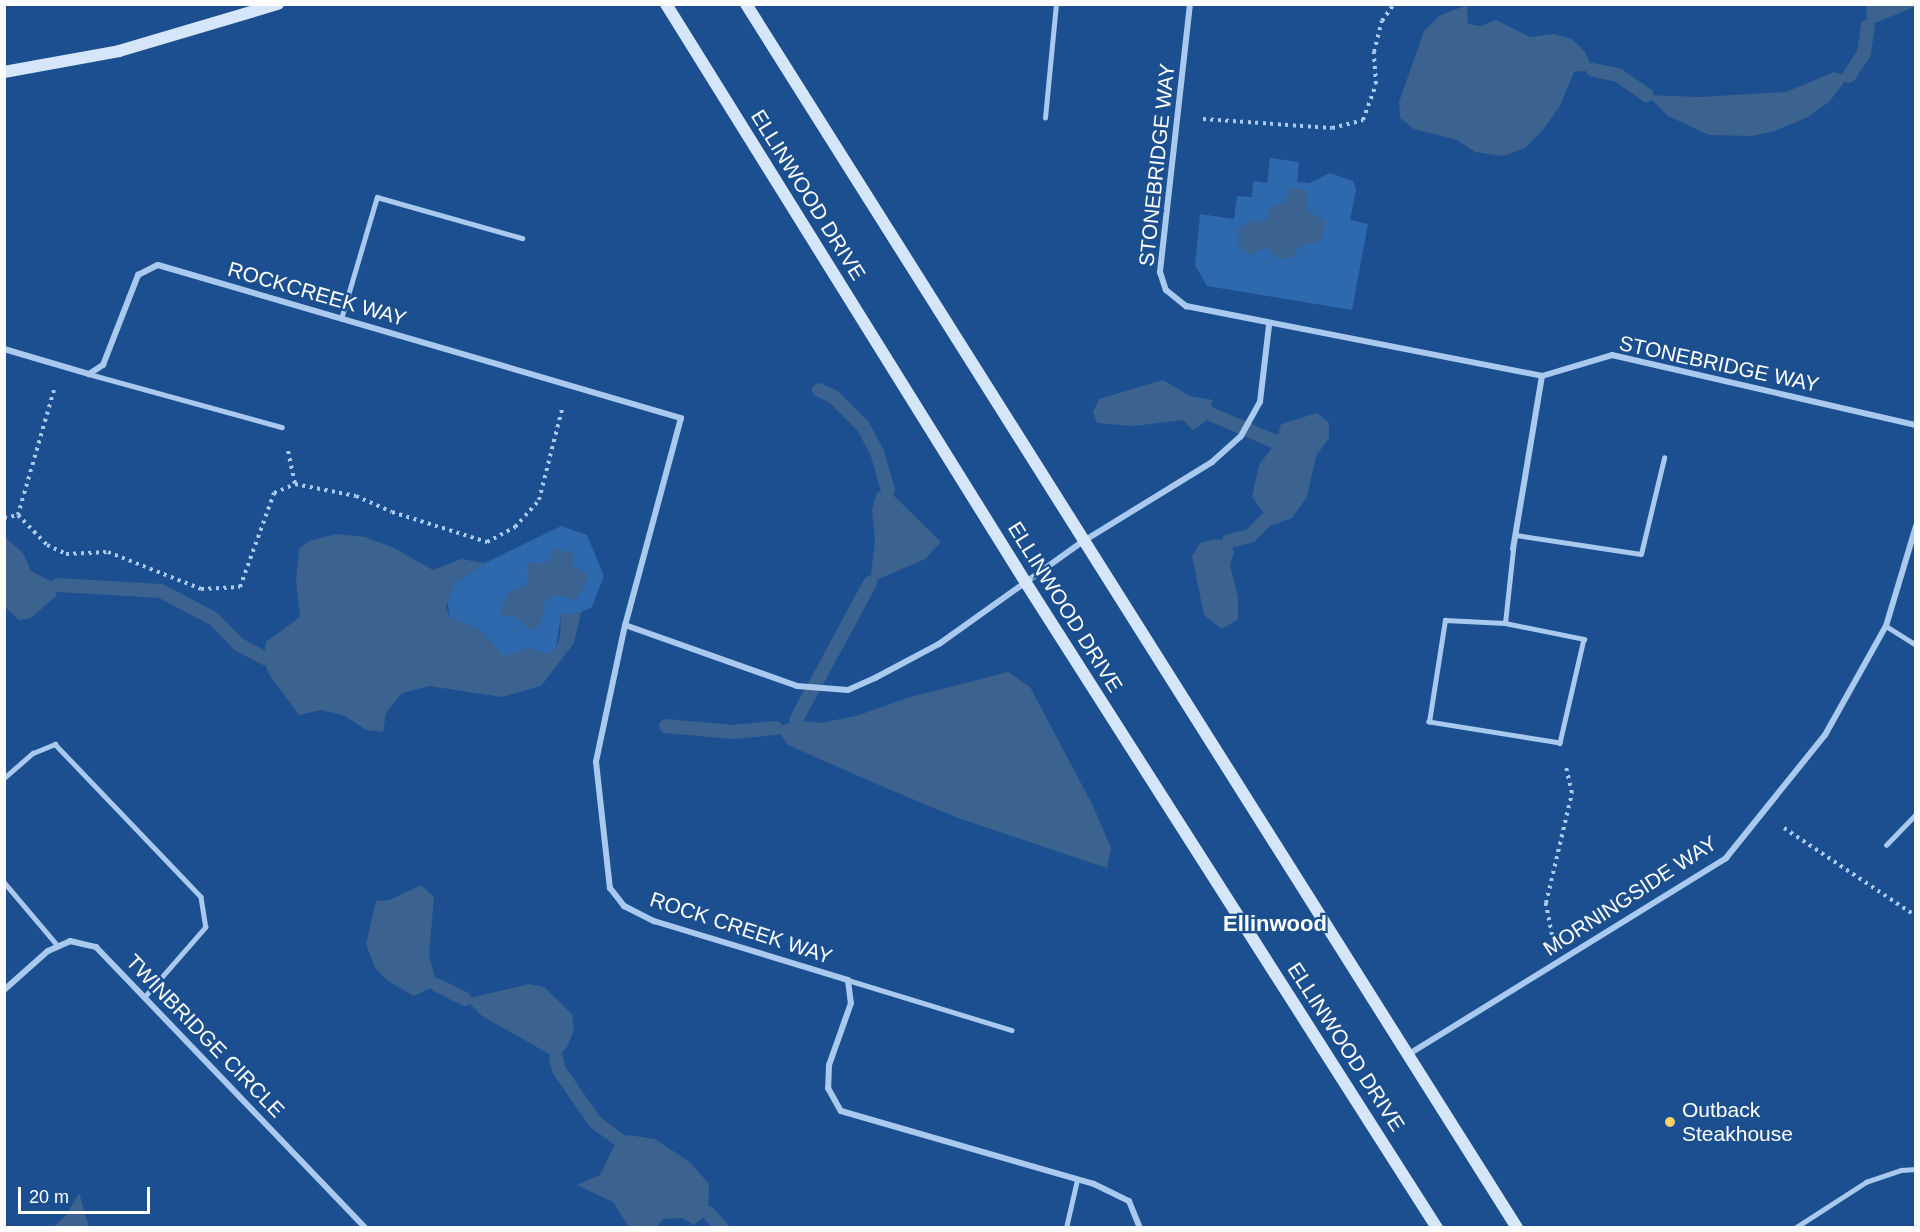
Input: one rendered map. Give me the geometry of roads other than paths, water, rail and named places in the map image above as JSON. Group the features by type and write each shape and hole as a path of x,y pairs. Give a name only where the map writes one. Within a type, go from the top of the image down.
{"street":[{"path":"4,72 120,51 278,4"},
{"name":"ELLINWOOD DRIVE","path":"666,4 1026,583 1437,1227"},
{"path":"746,4 1082,542 1517,1227"},
{"name":"STONEBRIDGE WAY","path":"1190,4 1160,272 1166,290 1186,306 1269,325 1542,376 1612,355 1916,425"},
{"name":"ROCKCREEK WAY","path":"89,374 104,366 138,275 158,265 681,418"},
{"path":"625,625 797,686 848,690 874,678 939,644 1082,542 1212,462 1240,436 1260,402 1269,325"},
{"path":"4,349 89,374"},
{"path":"1513,549 1542,376"},
{"name":"ROCK CREEK WAY","path":"681,418 625,625 596,762 610,888 624,906 654,921 848,980 851,1003 829,1065 828,1088 841,1111 1077,1180 1129,1201 1140,1227"},
{"name":"MORNINGSIDE WAY","path":"1408,1054 1726,858 1825,735 1886,626 1916,526"},
{"name":"TWINBRIDGE CIRCLE","path":"58,946 70,941 96,947 365,1227"},
{"path":"4,990 58,946"}],"lane":[{"path":"1045,118 1056,4"},
{"path":"341,319 377,196 522,238"},
{"path":"89,374 282,427"},
{"path":"1516,535 1641,554 1664,458"},
{"path":"1505,623 1513,549"},
{"path":"1445,620 1505,623 1584,639 1560,742 1429,722 1445,620"},
{"path":"1886,626 1916,645"},
{"path":"4,778 33,753 55,744 201,897 206,927 145,997"},
{"path":"1886,845 1916,814"},
{"path":"4,882 58,946"},
{"path":"848,980 1012,1030"},
{"path":"1795,1227 1866,1182 1901,1170 1916,1169"},
{"path":"1066,1227 1077,1180"}],"waterway":[{"path":"1849,76 1864,53 1868,26"},
{"path":"1593,70 1618,75 1647,95"},
{"path":"819,390 834,397 863,426 877,452 888,490"},
{"path":"1208,413 1276,442"},
{"path":"1229,541 1250,536 1267,519"},
{"path":"796,720 870,583"},
{"path":"58,585 161,591 214,619 238,644 264,658"},
{"path":"666,726 733,732 776,728"},
{"path":"437,985 465,999"},
{"path":"556,1058 559,1070 595,1122 621,1141"},
{"path":"708,1213 722,1228"}],"place":[{"name":"Outback Steakhouse","path":"1670,1122"}],"district":[{"name":"Ellinwood","path":"1275,924"}]}
